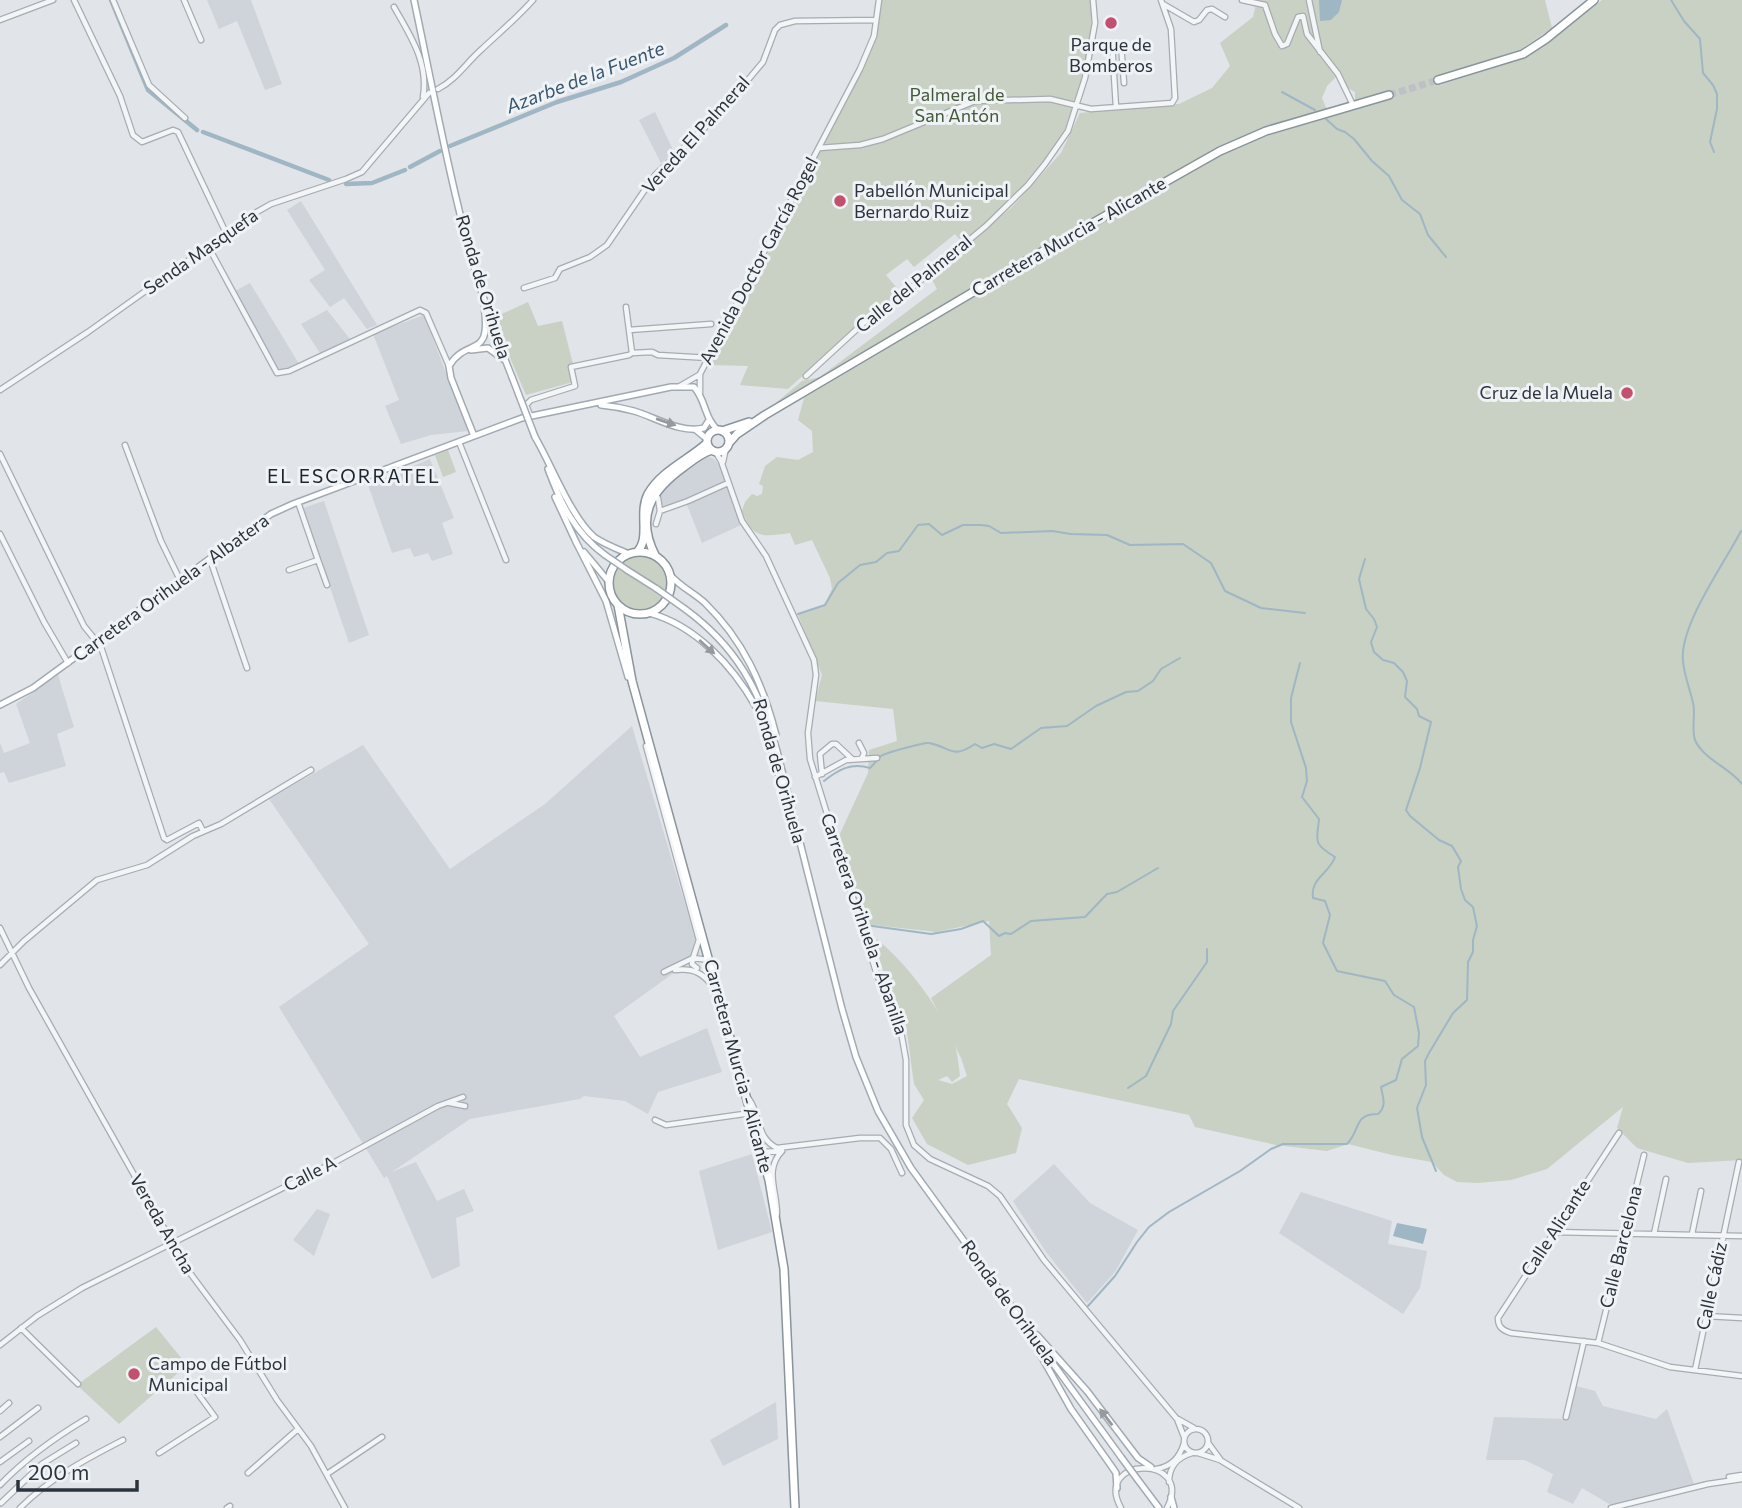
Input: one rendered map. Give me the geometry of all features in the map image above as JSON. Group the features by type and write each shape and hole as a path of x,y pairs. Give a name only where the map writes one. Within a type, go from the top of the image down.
{"highway":[{"path":"1438,80 1523,54 1546,39 1590,1"},
{"name":"Carretera Murcia - Alicante","path":"765,415 711,432 710,446 727,445 737,434 765,415 1036,255 1220,151 1266,131 1389,95"},
{"path":"720,430 727,435 727,445"},
{"path":"633,552 655,555 664,562 671,576 667,599 649,613 628,612 618,606 611,595 609,582 612,568 644,542 642,516 649,493 668,473 710,446"},
{"path":"655,555 650,542 647,518 653,496 659,487 710,446"},
{"name":"Carretera Murcia - Alicante","path":"618,606 630,679 748,1097 777,1222 786,1297 795,1508"},
{"path":"623,634 627,624 639,614"}],"main road":[{"name":"Ronda de Orihuela","path":"414,0 459,211 482,293 535,437 569,517 583,537 605,555 708,626 730,649 756,690 771,731 842,1009 867,1086 885,1125 911,1168 1157,1505"},
{"path":"474,436 469,430 449,366 455,358 477,345 486,332 482,293"},
{"path":"468,351 488,348 507,364"},
{"path":"587,405 680,386"},
{"name":"Avenida Doctor García Rogel","path":"680,386 694,387 700,393 709,419 720,430"},
{"path":"635,411 631,404 636,395"},
{"path":"587,405 635,411 696,430 704,428 709,419"},
{"name":"Carretera Orihuela - Albatera","path":"0,705 33,688 271,514 530,415 587,405"},
{"path":"468,421 478,430 488,430"},
{"path":"462,441 468,433 468,421"},
{"path":"696,430 710,446"},
{"path":"535,437 559,484 589,531 600,541 633,552"},
{"path":"548,470 558,503 606,601 630,679"},
{"path":"575,540 609,582"},
{"path":"671,576 719,618 741,646 753,667 771,715 789,789 789,800"},
{"path":"649,613 673,623 703,642 727,666 757,709 769,739 796,842 802,852"},
{"path":"983,1267 990,1272 1039,1337 1087,1391 1138,1458 1153,1468"},
{"path":"1002,1293 1005,1303 1038,1348 1071,1409 1112,1466 1116,1474 1117,1488"},
{"path":"1171,1497 1174,1508"}],"street":[{"path":"0,10 3,19 53,0"},
{"path":"74,0 120,96 133,135 142,142 173,130 178,132 226,233"},
{"path":"113,0 149,85 185,118"},
{"path":"184,0 201,40"},
{"path":"438,89 453,80 533,0"},
{"name":"Avenida Doctor García Rogel","path":"700,393 700,374 860,69 874,36 878,0"},
{"name":"Calle del Palmeral","path":"806,376 869,318 926,277 986,226 1028,185 1068,131 1077,107 1095,23 1093,0"},
{"path":"1242,0 1265,5 1282,46 1287,44 1298,17 1302,15 1305,18 1307,34 1342,81 1353,105"},
{"path":"1309,0 1321,53"},
{"path":"1162,2 1194,22 1207,10 1212,9 1225,17"},
{"name":"Avenida Doctor García Rogel","path":"819,148 860,145 883,139 975,101 1050,99 1091,109 1172,103 1175,100 1173,43 1162,2"},
{"path":"394,7 418,48 425,86 423,98"},
{"name":"Vereda El Palmeral","path":"524,288 555,278 560,269 590,257 607,245 655,175 721,112 763,62 775,30 780,25 795,21 876,20"},
{"path":"1112,44 1116,107"},
{"path":"1121,45 1124,83"},
{"path":"1087,69 1114,71 1131,68"},
{"name":"Senda Masquefa","path":"0,390 271,204 362,172 429,93"},
{"path":"208,246 277,373 289,371 420,310 426,313 449,366"},
{"path":"626,307 632,353"},
{"path":"629,330 711,324"},
{"path":"443,351 455,358"},
{"path":"530,415 526,405 531,400 575,386 571,367 632,353 652,352 658,355 709,358"},
{"name":"Avenida Doctor García Rogel","path":"680,386 700,374"},
{"path":"462,441 506,560"},
{"name":"Carretera Orihuela - Abanilla","path":"723,466 727,445"},
{"path":"125,446 161,541 180,580"},
{"name":"Carretera Orihuela - Abanilla","path":"710,446 723,466 742,521 766,556 814,660 816,676 808,733 810,759 877,975 900,1026 906,1060 906,1125 914,1145 930,1159 988,1186 1000,1196 1044,1260 1177,1419 1184,1440"},
{"path":"0,454 85,626 102,647 164,838 173,838 200,823 203,831"},
{"path":"660,511 728,483"},
{"path":"656,524 660,511 658,498"},
{"path":"298,502 327,585"},
{"path":"0,534 44,622 68,663"},
{"path":"209,559 247,668"},
{"path":"289,570 318,560"},
{"path":"636,700 699,940 692,964 697,968"},
{"path":"859,743 862,758"},
{"path":"822,774 820,754 832,744 836,744 852,759"},
{"path":"815,777 842,761 877,758"},
{"path":"0,965 24,941 97,880 146,865 311,770"},
{"name":"Vereda Ancha","path":"0,928 29,988 187,1269 240,1340 327,1474 345,1508"},
{"path":"693,958 710,961 697,968 664,972 693,958"},
{"path":"689,969 700,972 708,980 725,1014"},
{"name":"Calle A","path":"0,1345 82,1288 340,1160 445,1103 463,1097"},
{"path":"748,1097 768,1143 778,1148 793,1148"},
{"path":"445,1103 465,1106"},
{"path":"655,1120 666,1125 752,1113"},
{"name":"Calle Alicante","path":"1584,1341 1511,1333 1502,1330 1498,1318 1619,1133"},
{"path":"762,1152 768,1154 860,1138 880,1138 891,1149 902,1173"},
{"path":"777,1222 772,1175 774,1160 782,1151"},
{"name":"Calle Barcelona","path":"1599,1341 1644,1155"},
{"name":"Calle Cádiz","path":"1695,1370 1739,1162"},
{"path":"1654,1234 1666,1179"},
{"path":"1692,1234 1701,1191"},
{"path":"1552,1232 1742,1236"},
{"path":"1706,1316 1742,1318"},
{"path":"21,1328 78,1384"},
{"path":"1566,1417 1584,1341 1599,1341 1670,1367 1742,1376"},
{"path":"159,1453 215,1417 197,1391"},
{"path":"0,1411 9,1403"},
{"path":"0,1437 38,1408"},
{"path":"0,1485 22,1463 55,1437 86,1419"},
{"name":"Carretera Orihuela - Abanilla","path":"1177,1419 1194,1428"},
{"path":"1121,1508 1116,1496 1117,1488 1119,1481 1129,1470 1144,1466 1161,1468 1171,1463 1179,1456 1184,1440 1194,1428 1205,1432 1212,1451 1220,1460"},
{"path":"248,1472 298,1429"},
{"path":"327,1474 382,1437"},
{"path":"20,1508 75,1464 123,1440"},
{"path":"1184,1440 1187,1449 1220,1460 1299,1508"},
{"path":"0,1462 29,1441"},
{"path":"2,1504 42,1464 76,1443"},
{"path":"1167,1508 1171,1497 1171,1469 1181,1458 1205,1450 1209,1443"},
{"path":"1153,1468 1163,1474 1169,1483"},
{"path":"1612,1508 1742,1477"}],"shaded area":[{"path":"207,0 251,0 282,84 265,90 237,21 219,29"},
{"path":"655,112 674,152 661,163 639,120"},
{"path":"301,201 377,325 367,329 344,298 330,307 309,280 325,270 287,210"},
{"path":"250,283 299,364 279,372 235,291"},
{"path":"327,310 350,339 320,353 301,324"},
{"path":"424,315 468,431 431,435 401,444 385,406 399,400 373,334"},
{"path":"707,456 721,467 741,525 702,543 687,505 662,509 659,494 680,473"},
{"path":"430,459 454,518 442,523 453,554 432,561 428,553 414,557 410,548 392,553 368,485"},
{"path":"324,501 369,635 349,643 303,508"},
{"path":"58,675 74,727 57,734 66,766 9,783 4,772 0,773 0,743 4,753 30,743 16,704"},
{"path":"632,726 700,954 614,1016 640,1057 707,1028 722,1072 658,1092 648,1114 625,1101 584,1096 580,1099 470,1119 392,1172 416,1162 437,1201 464,1189 474,1211 456,1218 460,1266 432,1279 387,1176 384,1178 279,1007 369,944 269,799 363,745 450,869 545,804"},
{"path":"752,1154 772,1232 718,1250 699,1171"},
{"path":"1054,1164 1090,1203 1138,1230 1115,1272 1087,1303 1046,1252 1013,1201"},
{"path":"1301,1192 1392,1221 1388,1244 1427,1251 1420,1288 1403,1314 1279,1233"},
{"path":"317,1209 330,1214 314,1256 293,1240"},
{"path":"1576,1386 1595,1391 1603,1406 1656,1419 1667,1409 1694,1484 1611,1505 1582,1488 1573,1504 1547,1492 1553,1474 1525,1460 1486,1460 1494,1417 1568,1419"},
{"path":"776,1402 778,1439 723,1466 710,1440"}],"green space":[{"name":"Palmeral de San Antón","path":"881,0 1091,0 1089,48 1074,112 1062,138 998,212 962,242 955,234 914,267 907,259 886,275 901,293 870,315 788,389 740,385 748,366 711,365 861,70 876,34"},
{"path":"1257,0 1545,0 1552,28 1521,49 1437,76 1440,85 1525,58 1549,43 1602,0 1742,0 1742,1160 1688,1163 1637,1148 1617,1128 1623,1107 1547,1169 1511,1180 1457,1182 1444,1175 1432,1162 1348,1144 1327,1151 1276,1145 1195,1127 1189,1115 1019,1079 1007,1104 1022,1128 1016,1153 968,1165 927,1144 912,1118 924,1100 914,1084 906,1025 884,973 875,945 877,939 913,976 939,1013 931,998 991,955 989,921 936,932 865,924 839,836 868,773 869,750 897,741 893,709 815,701 822,675 798,615 824,605 832,589 830,578 812,540 795,545 790,533 760,534 750,527 746,520 742,511 745,502 752,494 762,494 763,486 759,484 765,466 777,457 798,460 813,452 812,431 798,420 804,398 1222,155 1267,136 1390,99 1387,91 1355,100 1355,92 1348,88 1339,74 1327,86 1322,98 1327,110 1265,128 1230,143 779,404 777,402 802,381 820,377 937,289 930,276 1012,207 1061,153 1080,113 1179,104 1212,88 1230,66 1220,43 1253,17","holes":["953,1043 961,1058 967,1076 952,1084 938,1080 947,1076 952,1082 960,1076"]},
{"path":"528,302 538,326 562,321 573,364 569,365 573,382 526,395 493,318"},
{"path":"448,450 456,472 443,477 435,455"},
{"path":"638,555 652,558 662,566 667,578 666,592 621,563"},
{"path":"617,568 663,598 644,610 625,606 614,590 613,580"},
{"name":"Campo de Fútbol Municipal","path":"156,1327 187,1365 119,1424 77,1385"}],"water":[{"path":"1319,0 1342,0 1339,12 1331,20 1320,21"},
{"path":"1397,1223 1427,1229 1423,1244 1393,1236"}],"waterway":[{"name":"Azarbe de la Fuente","path":"111,0 148,90 197,130"},
{"path":"1671,0 1700,39 1703,73 1717,94 1717,109 1710,142 1714,152"},
{"name":"Azarbe de la Fuente","path":"450,146 557,102 621,82 674,58 726,25"},
{"path":"1282,92 1315,110"},
{"path":"1326,119 1354,139 1389,176 1402,200 1420,214 1428,235 1446,257"},
{"name":"Azarbe de la Fuente","path":"203,132 329,180"},
{"name":"Azarbe de la Fuente","path":"410,167 440,151"},
{"name":"Azarbe de la Fuente","path":"346,184 372,183 405,170"},
{"path":"798,614 825,605 838,583 860,565 876,562 887,553 899,551 918,525 929,524 942,535 963,525 981,525 1001,533 1052,531 1107,535 1130,545 1183,544 1211,563 1225,591 1261,608 1305,613"},
{"path":"1741,531 1695,613 1688,631 1683,661 1694,707 1695,740 1704,753 1742,784"},
{"path":"1365,559 1359,579 1366,609 1377,627 1371,642 1374,652 1383,660 1394,663 1403,672 1407,681 1405,697 1417,709 1419,716 1431,722 1406,810 1439,840 1452,846 1461,861 1458,867 1461,889 1465,900 1473,907 1477,926 1473,952 1468,962 1467,1000 1453,1013 1425,1061 1426,1085 1417,1108 1422,1137 1436,1171"},
{"path":"824,781 845,768 870,768 884,755 926,743 956,752 975,744 982,748 994,744 1011,749 1041,728 1067,726 1096,706 1126,692 1138,691 1153,681 1161,669 1180,658"},
{"path":"1088,1306 1115,1276 1149,1227 1169,1212 1283,1144 1347,1144 1361,1120 1381,1111 1384,1102 1381,1087 1396,1080 1402,1059 1418,1046 1419,1033 1414,1007 1394,995 1385,981 1337,971 1323,943 1330,915 1325,901 1313,898 1313,891 1335,857 1319,845 1319,819 1302,797 1307,781 1306,768 1291,722 1291,698 1300,663"},
{"path":"865,925 931,934 961,929 983,921 999,936 1011,934 1031,921 1085,917 1107,894 1117,892 1158,868"},
{"path":"1128,1088 1146,1076 1171,1024 1173,1011 1207,962 1207,949"}],"tunnel":[{"path":"1389,95 1438,80"}],"place":[{"name":"Parque de Bomberos","path":"1111,23"},
{"name":"Pabellón Municipal Bernardo Ruiz","path":"840,201"},
{"name":"Cruz de la Muela","path":"1627,393"},
{"name":"Campo de Fútbol Municipal","path":"134,1374"}],"district":[{"name":"EL ESCORRATEL","path":"354,476"}]}
